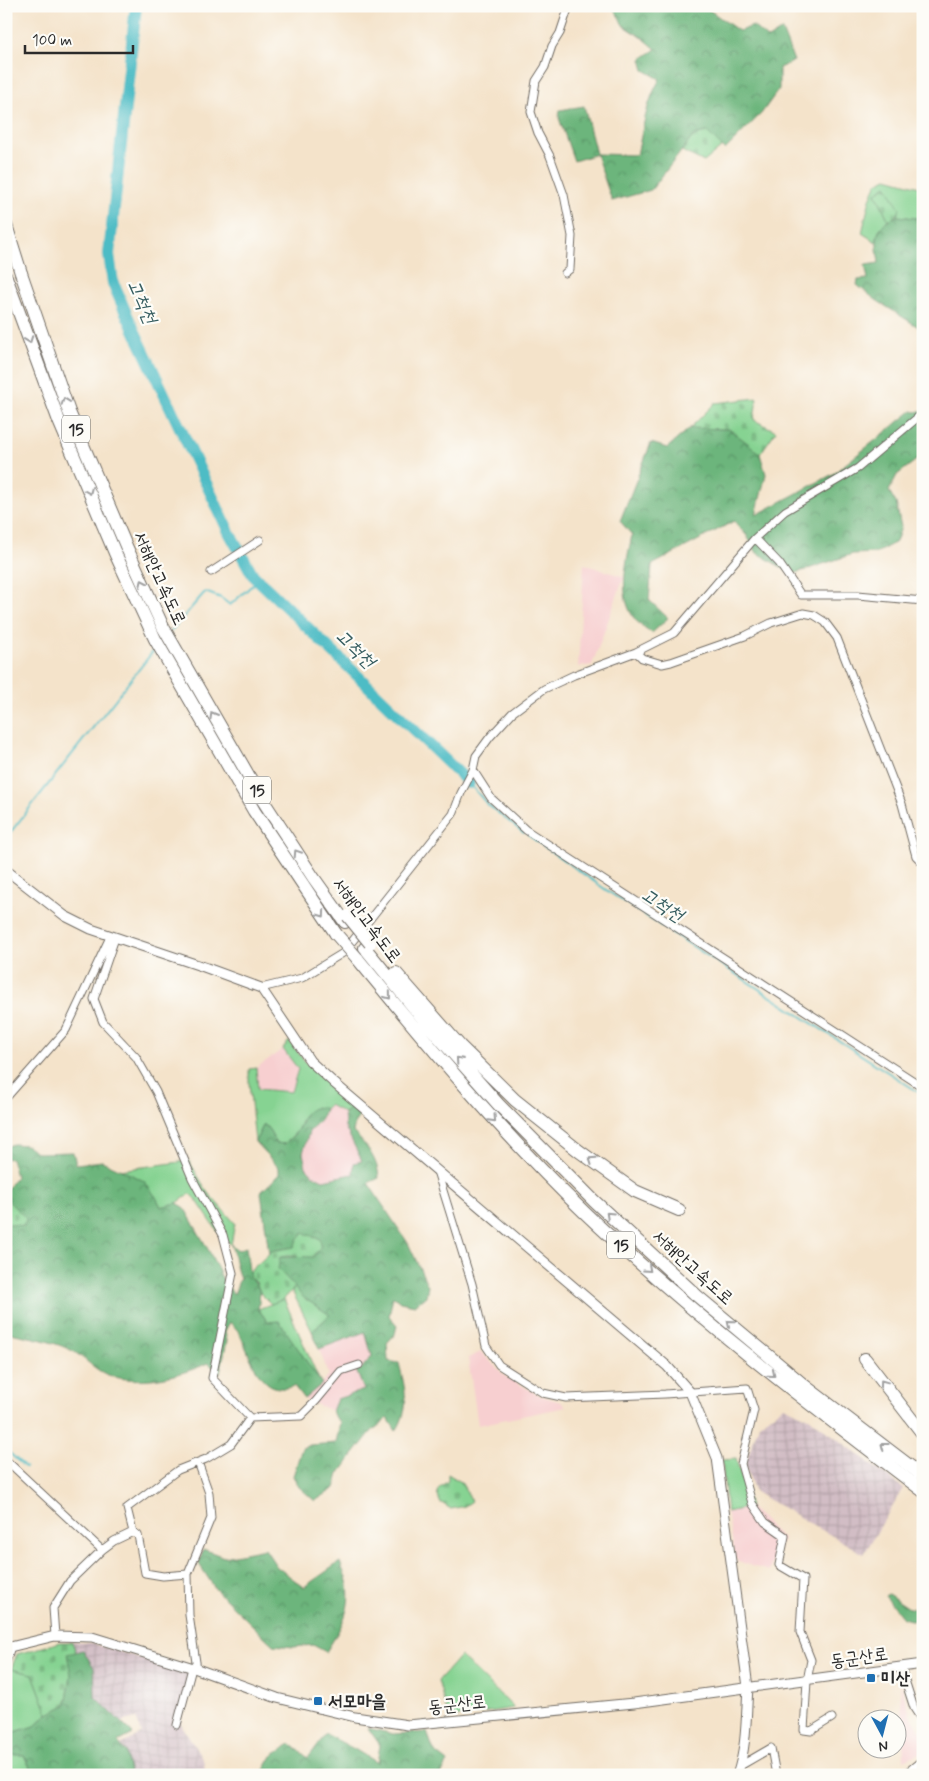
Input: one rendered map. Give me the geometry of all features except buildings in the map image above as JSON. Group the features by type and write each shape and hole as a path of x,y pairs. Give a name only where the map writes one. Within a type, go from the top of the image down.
{"highway":[{"name":"서해안고속도로","path":"6,225 69,412 126,546 176,653 262,798 312,877 347,919 364,950 418,1033 492,1118 584,1212 689,1306 790,1389 923,1491"},
{"name":"서해안고속도로","path":"6,277 59,421 115,553 155,639 254,811 336,934 364,950 498,1104 594,1201 711,1307 805,1386 923,1476"},
{"path":"364,950 515,1100 579,1151 635,1191 679,1210"},
{"path":"865,1359 923,1434"},
{"path":"907,1775 923,1762"}],"street":[{"path":"565,273 570,270 572,236 564,195 531,112 536,82 560,33 569,6"},
{"path":"920,6 923,10"},
{"path":"6,870 65,916 112,937 261,988 302,978 343,953 453,814 472,772 476,756 512,713 544,689 574,675 636,652 674,633 754,538 785,511 858,468 923,413"},
{"path":"754,538 779,563 801,595 858,595 923,601"},
{"path":"211,572 257,542"},
{"path":"636,652 642,658 662,664 745,636 771,623 803,613 814,615 825,622 838,638 902,804 916,856 923,863"},
{"path":"472,772 491,798 526,830 923,1087"},
{"path":"6,1098 66,1030 112,937"},
{"path":"112,937 94,999 103,1022 136,1057 156,1092 192,1178 223,1235 233,1273 212,1378 250,1418 301,1416 316,1401 340,1371 359,1365"},
{"path":"261,988 310,1061 667,1366 690,1392 717,1458 748,1687 746,1724 738,1770"},
{"path":"437,1171 472,1284 486,1346 499,1365 543,1393 566,1398 747,1388 754,1410 741,1464 752,1503 765,1522 785,1536 779,1565 802,1579 800,1632 811,1660 804,1730 811,1732 832,1718"},
{"path":"188,1574 163,1576 145,1573 138,1535 133,1532 127,1508 178,1470 206,1459 231,1444 250,1418"},
{"path":"6,1460 102,1550"},
{"path":"177,1725 194,1669 189,1615 188,1574 211,1518 209,1493 198,1462"},
{"path":"55,1636 53,1608 70,1581 102,1550 114,1541 133,1532"},
{"name":"동군산로","path":"8,1647 55,1636 92,1637 194,1669 277,1698 355,1717 408,1725 634,1703 923,1664"},
{"path":"6,1663 8,1647"},
{"path":"901,1668 914,1708 923,1722"},
{"path":"738,1770 771,1748 776,1775"}],"shaded area":[{"path":"584,564 624,577 592,665 578,667"},
{"path":"283,1049 298,1069 291,1093 258,1089 256,1068"},
{"path":"328,1105 344,1113 345,1127 362,1161 353,1174 323,1180 313,1175 305,1167 303,1153 309,1131 322,1117"},
{"path":"366,1332 372,1356 361,1369 357,1370 364,1390 337,1399 332,1411 304,1399 329,1375 319,1349"},
{"path":"481,1352 506,1377 541,1396 561,1402 566,1407 478,1425 468,1358"},
{"path":"784,1406 811,1419 903,1488 864,1554 755,1492 745,1465 759,1424"},
{"path":"750,1507 783,1539 769,1571 736,1560 727,1512"},
{"path":"72,1642 91,1643 193,1674 180,1722 204,1762 205,1775 130,1775 126,1752 121,1745 142,1733 136,1718 121,1722 95,1697 94,1670 83,1650 76,1652"},
{"path":"900,1682 911,1716 923,1734 923,1752 904,1760 906,1758 906,1708 901,1708"}],"green space":[{"path":"647,6 705,7 739,31 753,26 768,39 782,30 794,61 779,68 779,89 761,114 725,150 707,132 694,135 651,190 612,201 596,154 637,155 648,106 660,79 644,70 641,59 656,49 623,25 613,7 642,11"},
{"path":"584,106 596,154 574,161 559,118 560,110"},
{"path":"707,132 722,147 704,162 682,151 694,135"},
{"path":"887,178 923,188 923,217 897,216 899,209 886,185 876,193 888,219 879,230 876,242 862,233 870,199 877,183"},
{"path":"886,185 900,209 896,216 890,219 888,219 876,193"},
{"path":"897,216 923,217 923,330 876,300 857,285 858,280 868,279 865,265 879,263 877,241 879,231 887,221"},
{"path":"757,398 754,420 776,431 760,454 729,429 690,428 715,403"},
{"path":"923,410 923,455 897,475 889,491 896,503 901,527 896,542 876,553 853,554 793,574 757,553 747,536 734,521 652,565 649,600 668,618 652,633 634,618 626,599 625,588 626,566 632,535 620,521 651,443 667,448 690,428 729,429 760,454 766,474 756,515 833,474 912,411"},
{"path":"289,1041 303,1059 351,1107 344,1113 329,1105 325,1109 321,1107 304,1115 297,1131 285,1144 275,1143 270,1131 264,1124 255,1142 249,1069 256,1068 258,1089 291,1092 298,1069 283,1049"},
{"path":"321,1107 325,1109 322,1117 309,1132 303,1153 306,1167 313,1175 323,1180 353,1174 354,1163 362,1161 345,1127 344,1113 351,1107 360,1115 355,1122 353,1132 374,1159 378,1171 379,1178 368,1183 408,1243 428,1286 426,1296 415,1305 400,1302 393,1296 389,1316 397,1325 395,1334 387,1343 388,1361 399,1363 403,1381 405,1406 401,1422 396,1431 388,1418 372,1431 339,1474 335,1488 315,1501 299,1487 293,1476 302,1448 310,1445 336,1443 340,1422 335,1418 332,1411 337,1399 364,1390 356,1370 361,1369 372,1356 365,1332 319,1349 312,1331 330,1315 304,1298 277,1269 280,1257 297,1257 298,1238 294,1247 272,1251 269,1254 261,1192 279,1175 279,1168 255,1142 264,1124 270,1131 275,1143 285,1144 296,1132 306,1112"},
{"path":"13,1144 26,1145 38,1153 73,1152 76,1164 102,1161 144,1181 161,1207 177,1203 184,1207 224,1282 234,1294 240,1278 231,1245 238,1250 246,1247 250,1278 257,1285 259,1292 258,1309 268,1322 279,1321 322,1384 304,1399 294,1386 282,1388 272,1386 257,1372 243,1340 230,1322 225,1331 227,1341 220,1373 208,1363 185,1372 161,1378 135,1380 105,1374 80,1355 61,1346 6,1332 6,1223 24,1226 26,1219 6,1199 8,1187 16,1177 11,1158 6,1159 6,1147"},
{"path":"188,1159 208,1193 235,1223 231,1245 218,1232 190,1194 177,1203 161,1207 154,1195 144,1185 133,1176 120,1170 180,1162"},
{"path":"6,1199 26,1218 24,1226 6,1223"},
{"path":"304,1233 320,1239 321,1246 313,1257 280,1257 278,1269 295,1287 284,1299 271,1304 261,1294 256,1282 250,1278 249,1272 272,1251 294,1247 298,1238"},
{"path":"295,1287 304,1298 331,1315 312,1331 292,1291"},
{"path":"284,1299 321,1384 279,1322 268,1322 258,1309"},
{"path":"736,1459 750,1507 727,1512 722,1460"},
{"path":"448,1474 461,1482 472,1501 465,1506 451,1509 440,1502 437,1492 448,1481"},
{"path":"203,1549 224,1557 265,1549 277,1567 304,1587 340,1562 347,1579 348,1603 340,1628 326,1652 313,1645 294,1647 273,1645 216,1590 199,1564"},
{"path":"888,1594 909,1608 923,1609 923,1625 922,1623 903,1618 885,1596"},
{"path":"61,1642 72,1642 76,1652 67,1654 71,1675 66,1705 48,1714 33,1674 11,1669 17,1654"},
{"path":"83,1650 94,1668 95,1697 133,1734 118,1742 126,1752 130,1775 13,1775 32,1771 24,1755 9,1755 7,1734 35,1726 48,1714 66,1705 71,1675 67,1654"},
{"path":"460,1656 514,1708 449,1718 438,1681"},
{"path":"11,1669 33,1674 48,1714 35,1726 7,1734 24,1755 32,1772 6,1775 6,1681"},
{"path":"368,1728 393,1734 427,1732 434,1751 448,1762 441,1775 261,1775 272,1756 291,1744 308,1758 326,1734 377,1763 380,1745"}],"waterway":[{"name":"고척천","path":"136,6 109,254 113,283 229,532 253,575 469,783"},
{"path":"171,631 205,592 221,598 230,605 258,580"},
{"path":"6,838 155,649"},
{"name":"고척천","path":"469,783 488,805 524,833"},
{"name":"고척천","path":"528,835 609,892 923,1095"},
{"path":"6,1450 25,1467"}],"place":[{"name":"미산","path":"871,1678"},
{"name":"서모마을","path":"318,1701"}]}
